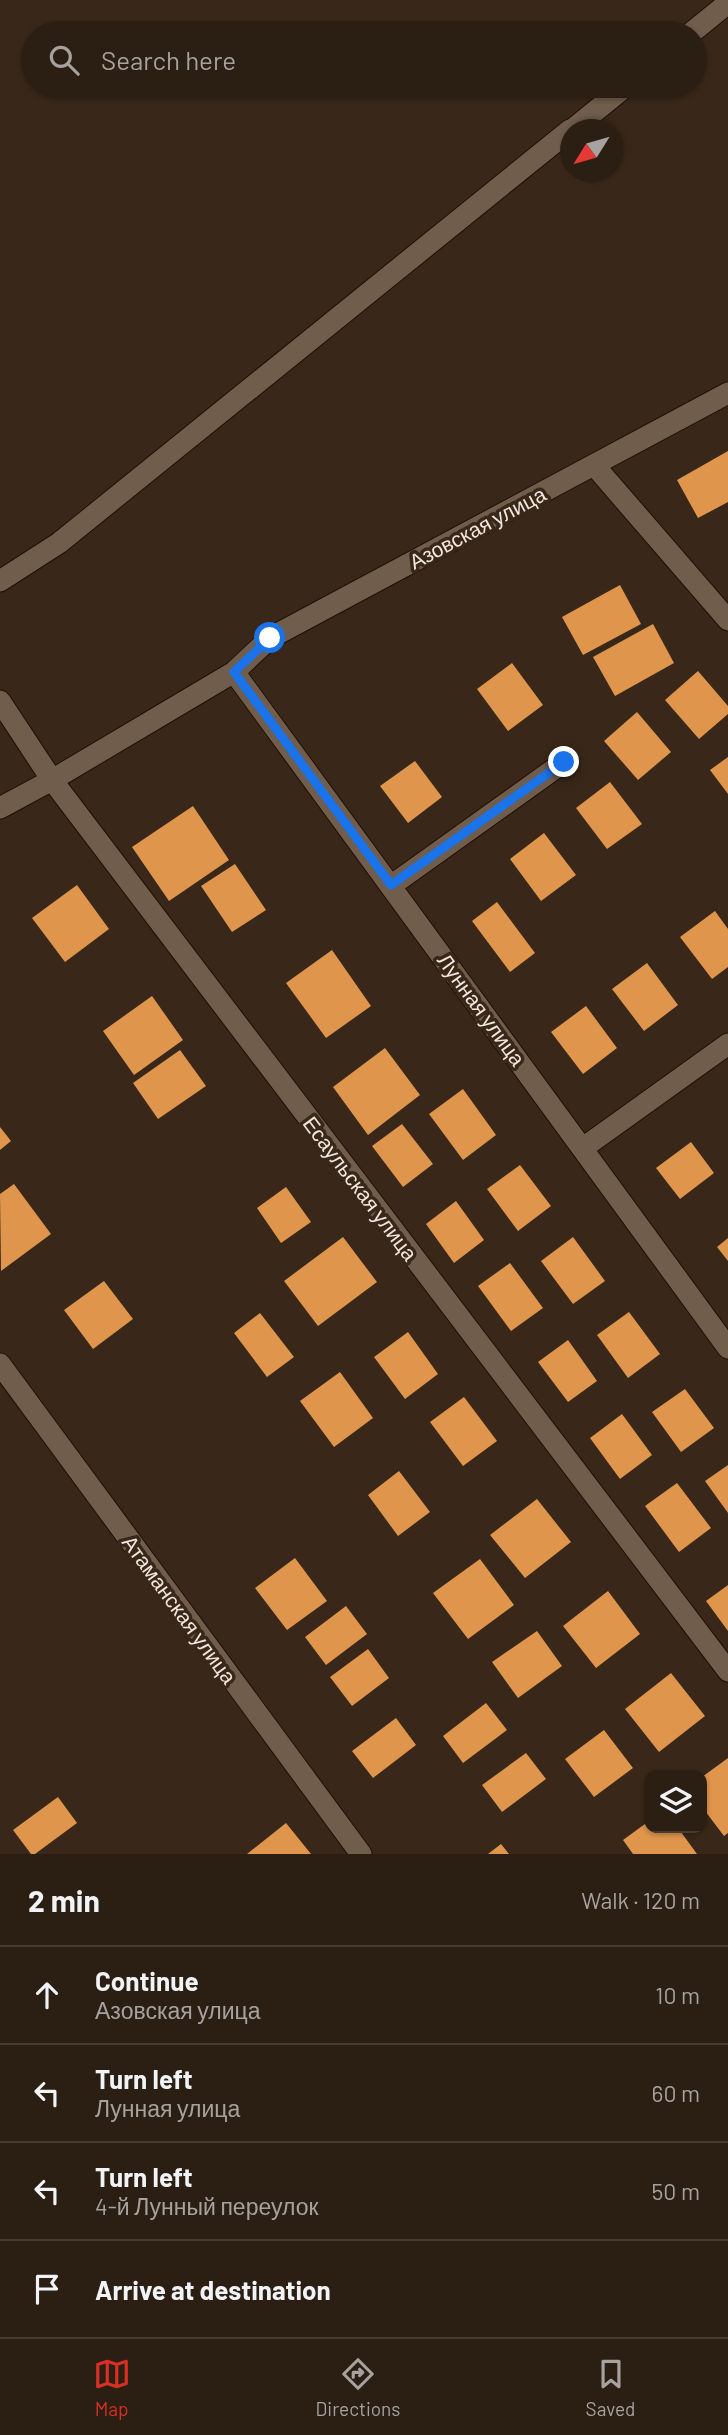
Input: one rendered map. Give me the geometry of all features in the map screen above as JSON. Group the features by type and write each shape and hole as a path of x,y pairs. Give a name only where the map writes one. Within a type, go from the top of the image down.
{"street":[{"path":"706,21 728,4"},
{"path":"585,119 611,98"},
{"path":"0,581 58,543 560,139"},
{"name":"Азовская улица","path":"0,808 234,672 270,638 728,393"},
{"path":"594,465 728,620"},
{"name":"Лунная улица","path":"234,672 728,1348"},
{"name":"Есаульская улица","path":"0,701 52,780 728,1671"},
{"path":"391,885 564,762"},
{"path":"583,1148 728,1044"},
{"name":"Атаманская улица","path":"0,1364 361,1854"}],"building":[{"path":"728,451 728,502 698,518 677,480"},
{"path":"620,585 641,624 583,655 562,617"},
{"path":"653,624 674,663 615,696 593,657"},
{"path":"512,663 543,705 508,731 477,689"},
{"path":"698,671 728,706 728,714 699,739 665,700"},
{"path":"637,712 671,752 638,780 604,741"},
{"path":"728,757 728,794 710,770"},
{"path":"415,761 442,797 408,823 380,786"},
{"path":"610,782 642,824 607,849 576,808"},
{"path":"193,806 229,860 169,901 132,847"},
{"path":"544,833 576,875 541,901 510,859"},
{"path":"235,864 266,910 232,932 201,886"},
{"path":"77,885 109,929 65,962 32,918"},
{"path":"497,902 535,953 510,972 472,921"},
{"path":"715,911 728,929 728,967 712,979 680,937"},
{"path":"332,950 371,1006 326,1038 286,983"},
{"path":"647,963 678,1005 644,1031 612,989"},
{"path":"152,996 183,1040 134,1075 103,1031"},
{"path":"586,1006 617,1048 583,1074 551,1032"},
{"path":"385,1048 420,1095 368,1135 333,1087"},
{"path":"180,1050 206,1086 158,1119 133,1083"},
{"path":"463,1089 496,1135 463,1160 429,1114"},
{"path":"402,1124 433,1164 403,1187 372,1146"},
{"path":"0,1127 11,1141 0,1150"},
{"path":"691,1142 714,1173 680,1199 656,1168"},
{"path":"520,1165 551,1206 518,1231 487,1189"},
{"path":"14,1184 51,1234 1,1271 0,1194"},
{"path":"286,1187 311,1222 281,1243 257,1208"},
{"path":"456,1201 484,1240 454,1263 426,1224"},
{"path":"343,1237 377,1282 318,1326 284,1281"},
{"path":"573,1237 605,1281 573,1304 541,1261"},
{"path":"728,1238 728,1261 717,1247"},
{"path":"510,1263 543,1308 511,1331 478,1286"},
{"path":"104,1281 133,1319 93,1349 64,1310"},
{"path":"629,1312 660,1354 628,1378 597,1335"},
{"path":"260,1313 294,1357 267,1377 234,1333"},
{"path":"408,1332 438,1374 405,1399 374,1357"},
{"path":"568,1340 597,1381 568,1402 538,1362"},
{"path":"340,1372 373,1418 334,1447 300,1401"},
{"path":"685,1389 714,1428 681,1452 652,1412"},
{"path":"464,1397 497,1441 463,1466 430,1422"},
{"path":"622,1414 652,1455 620,1479 590,1438"},
{"path":"728,1465 728,1513 705,1481"},
{"path":"399,1471 430,1512 398,1536 368,1495"},
{"path":"677,1483 711,1528 679,1552 645,1506"},
{"path":"537,1499 571,1542 525,1578 490,1535"},
{"path":"295,1558 327,1601 287,1630 255,1588"},
{"path":"480,1559 514,1605 468,1639 433,1593"},
{"path":"728,1585 728,1631 706,1601"},
{"path":"608,1591 640,1634 596,1668 563,1626"},
{"path":"346,1606 367,1634 326,1665 305,1637"},
{"path":"537,1631 562,1666 518,1698 492,1662"},
{"path":"368,1649 389,1678 352,1706 330,1677"},
{"path":"671,1673 705,1716 659,1752 625,1709"},
{"path":"486,1703 507,1730 463,1763 443,1736"},
{"path":"396,1718 416,1745 373,1778 352,1751"},
{"path":"604,1730 633,1768 594,1797 565,1759"},
{"path":"526,1753 546,1779 502,1812 482,1785"},
{"path":"728,1758 728,1833 724,1836 707,1814 707,1773"},
{"path":"58,1797 77,1823 35,1854 31,1854 13,1830"},
{"path":"286,1823 311,1854 247,1854"},
{"path":"644,1825 644,1833 682,1833 697,1854 633,1854 623,1840"},
{"path":"501,1844 509,1854 488,1854"}],"route":[{"path":"270,638 234,672 391,885 564,762"}]}
